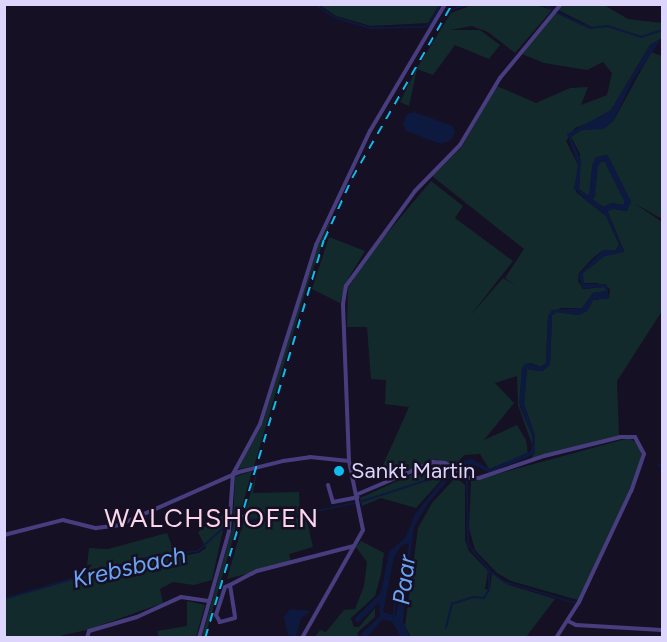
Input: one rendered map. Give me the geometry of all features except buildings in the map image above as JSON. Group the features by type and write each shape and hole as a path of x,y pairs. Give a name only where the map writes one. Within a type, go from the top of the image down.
{"street":[{"path":"199,638 229,526 233,474 260,424 296,303 326,221 370,131 445,4"},
{"path":"302,638 363,530 349,459 343,304 346,286 416,191 460,145 496,86 561,4"},
{"path":"328,485 333,502 358,499 434,462 449,465 468,478 485,477 544,456 621,437 639,440 644,454 632,491 568,621 556,638"},
{"path":"4,535 63,520 96,528 119,525 233,474 299,458 349,459"},
{"path":"230,585 235,618 220,622 216,615 224,590 230,585 257,572 355,546"},
{"path":"87,638 89,631 145,614 181,597 209,601"},
{"path":"568,621 576,626 663,630"}],"green space":[{"path":"475,4 535,5 552,10 515,53 488,32 472,26 450,30 480,30 500,45 489,59 455,45 433,75 417,69 409,106 400,102 417,68 451,13"},
{"path":"320,5 439,5 428,23 371,26 336,16"},
{"path":"563,5 604,5 628,19 662,23 662,38 650,45 611,110 602,118 575,128 566,141 578,165 576,192 606,216 619,244 616,250 603,250 593,258 579,273 578,281 583,289 604,287 607,291 593,293 582,308 561,308 548,316 546,363 541,367 530,363 522,368 520,407 532,435 533,447 518,405 517,376 495,383 514,403 484,440 517,425 526,440 528,454 489,469 480,454 464,455 454,467 435,459 386,483 383,465 409,407 385,404 386,380 371,379 367,327 347,327 348,288 373,250 431,181 463,206 455,218 513,261 470,316 503,278 516,286 505,278 524,249 432,176 461,148 497,86 536,103 570,88 588,87 581,105 607,95 612,73 603,62 587,70 544,63 522,54 556,13 596,29 558,10"},
{"path":"651,52 662,56 662,219 634,203 662,222 662,311 617,381 619,436 532,459 535,436 524,404 527,369 539,371 550,362 552,315 557,312 578,315 587,311 593,300 609,298 610,289 597,283 583,283 583,273 604,256 624,251 607,210 579,189 580,154 571,137 582,130 604,128 614,120"},
{"path":"332,218 308,283 254,466 238,469 262,425 317,247"},
{"path":"329,237 365,251 349,277 340,303 312,289"},
{"path":"629,438 642,446 640,468 578,600 511,581 497,573 475,550 469,528 471,481"},
{"path":"435,464 446,466 439,474 443,478 416,508 381,498 362,506 360,498"},
{"path":"252,471 205,637 202,637 233,525 235,477"},
{"path":"257,472 253,493 299,492 300,513 250,520 245,512"},
{"path":"456,477 465,485 465,540 469,551 488,571 485,589 490,590 492,572 509,585 555,599 526,637 411,637 405,626 418,528 432,503"},
{"path":"227,512 212,580 194,585 173,582 160,589 163,603 87,630 55,637 5,638 5,598 86,574 89,548 108,549 167,533 176,557 199,553 206,548 198,532"},
{"path":"306,517 313,547 289,554 291,562 227,579 243,523"},
{"path":"361,541 384,553 375,596 351,618 354,627 359,627 375,608 375,617 357,633 359,637 315,637 320,630 326,632 344,610 355,609 364,586 367,562 356,547"},
{"path":"187,601 205,605 196,637 159,637 157,631 187,626"}],"water":[{"path":"662,38 633,80 614,120 604,129 582,130 571,137 581,160 579,189 607,210 624,252 605,256 583,273 584,284 607,284 609,298 593,300 587,311 579,315 557,312 552,315 550,365 543,371 527,369 524,404 535,436 535,454 490,473 471,464 458,468 427,505 414,527 403,621 410,637 401,637 392,622 383,619 367,637 362,637 361,634 380,616 379,602 358,623 354,619 380,594 387,567 392,568 383,612 396,616 409,543 402,545 393,559 388,558 391,550 405,538 415,514 457,462 472,459 490,469 531,451 533,439 519,403 522,368 526,363 541,367 546,363 548,316 552,310 582,308 593,293 607,291 604,287 583,289 578,275 603,250 616,250 619,244 606,216 574,189 578,165 567,134 611,110 650,45"},
{"path":"414,112 453,126 455,132 451,140 441,144 406,131 403,123 407,114"},
{"path":"290,609 311,611 301,618 296,637 288,635 284,617"}],"waterway":[{"path":"315,4 336,18 370,28 429,25 441,4"},
{"path":"453,9 468,4"},
{"path":"543,4 553,10"},
{"path":"558,13 590,28 608,26 641,37 662,30"},
{"name":"Paar","path":"588,199 592,195 595,166 598,160 606,158 628,202 625,208 612,206 603,210"},
{"path":"658,465 662,466"},
{"name":"Krebsbach","path":"360,502 452,472"},
{"path":"446,628 452,604 473,597 484,598 489,590 489,570 468,545 467,482 453,475"},
{"name":"Krebsbach","path":"4,599 141,559 198,551 231,521 289,517 355,503"},
{"name":"Paar","path":"387,576 392,553"},
{"path":"489,570 505,582 576,603"},
{"path":"394,617 395,600 402,591"}],"railway":[{"path":"205,638 324,240 352,178 452,4"}],"place":[{"name":"Sankt Martin","path":"339,471"}],"district":[{"name":"WALCHSHOFEN","path":"212,519"}]}
